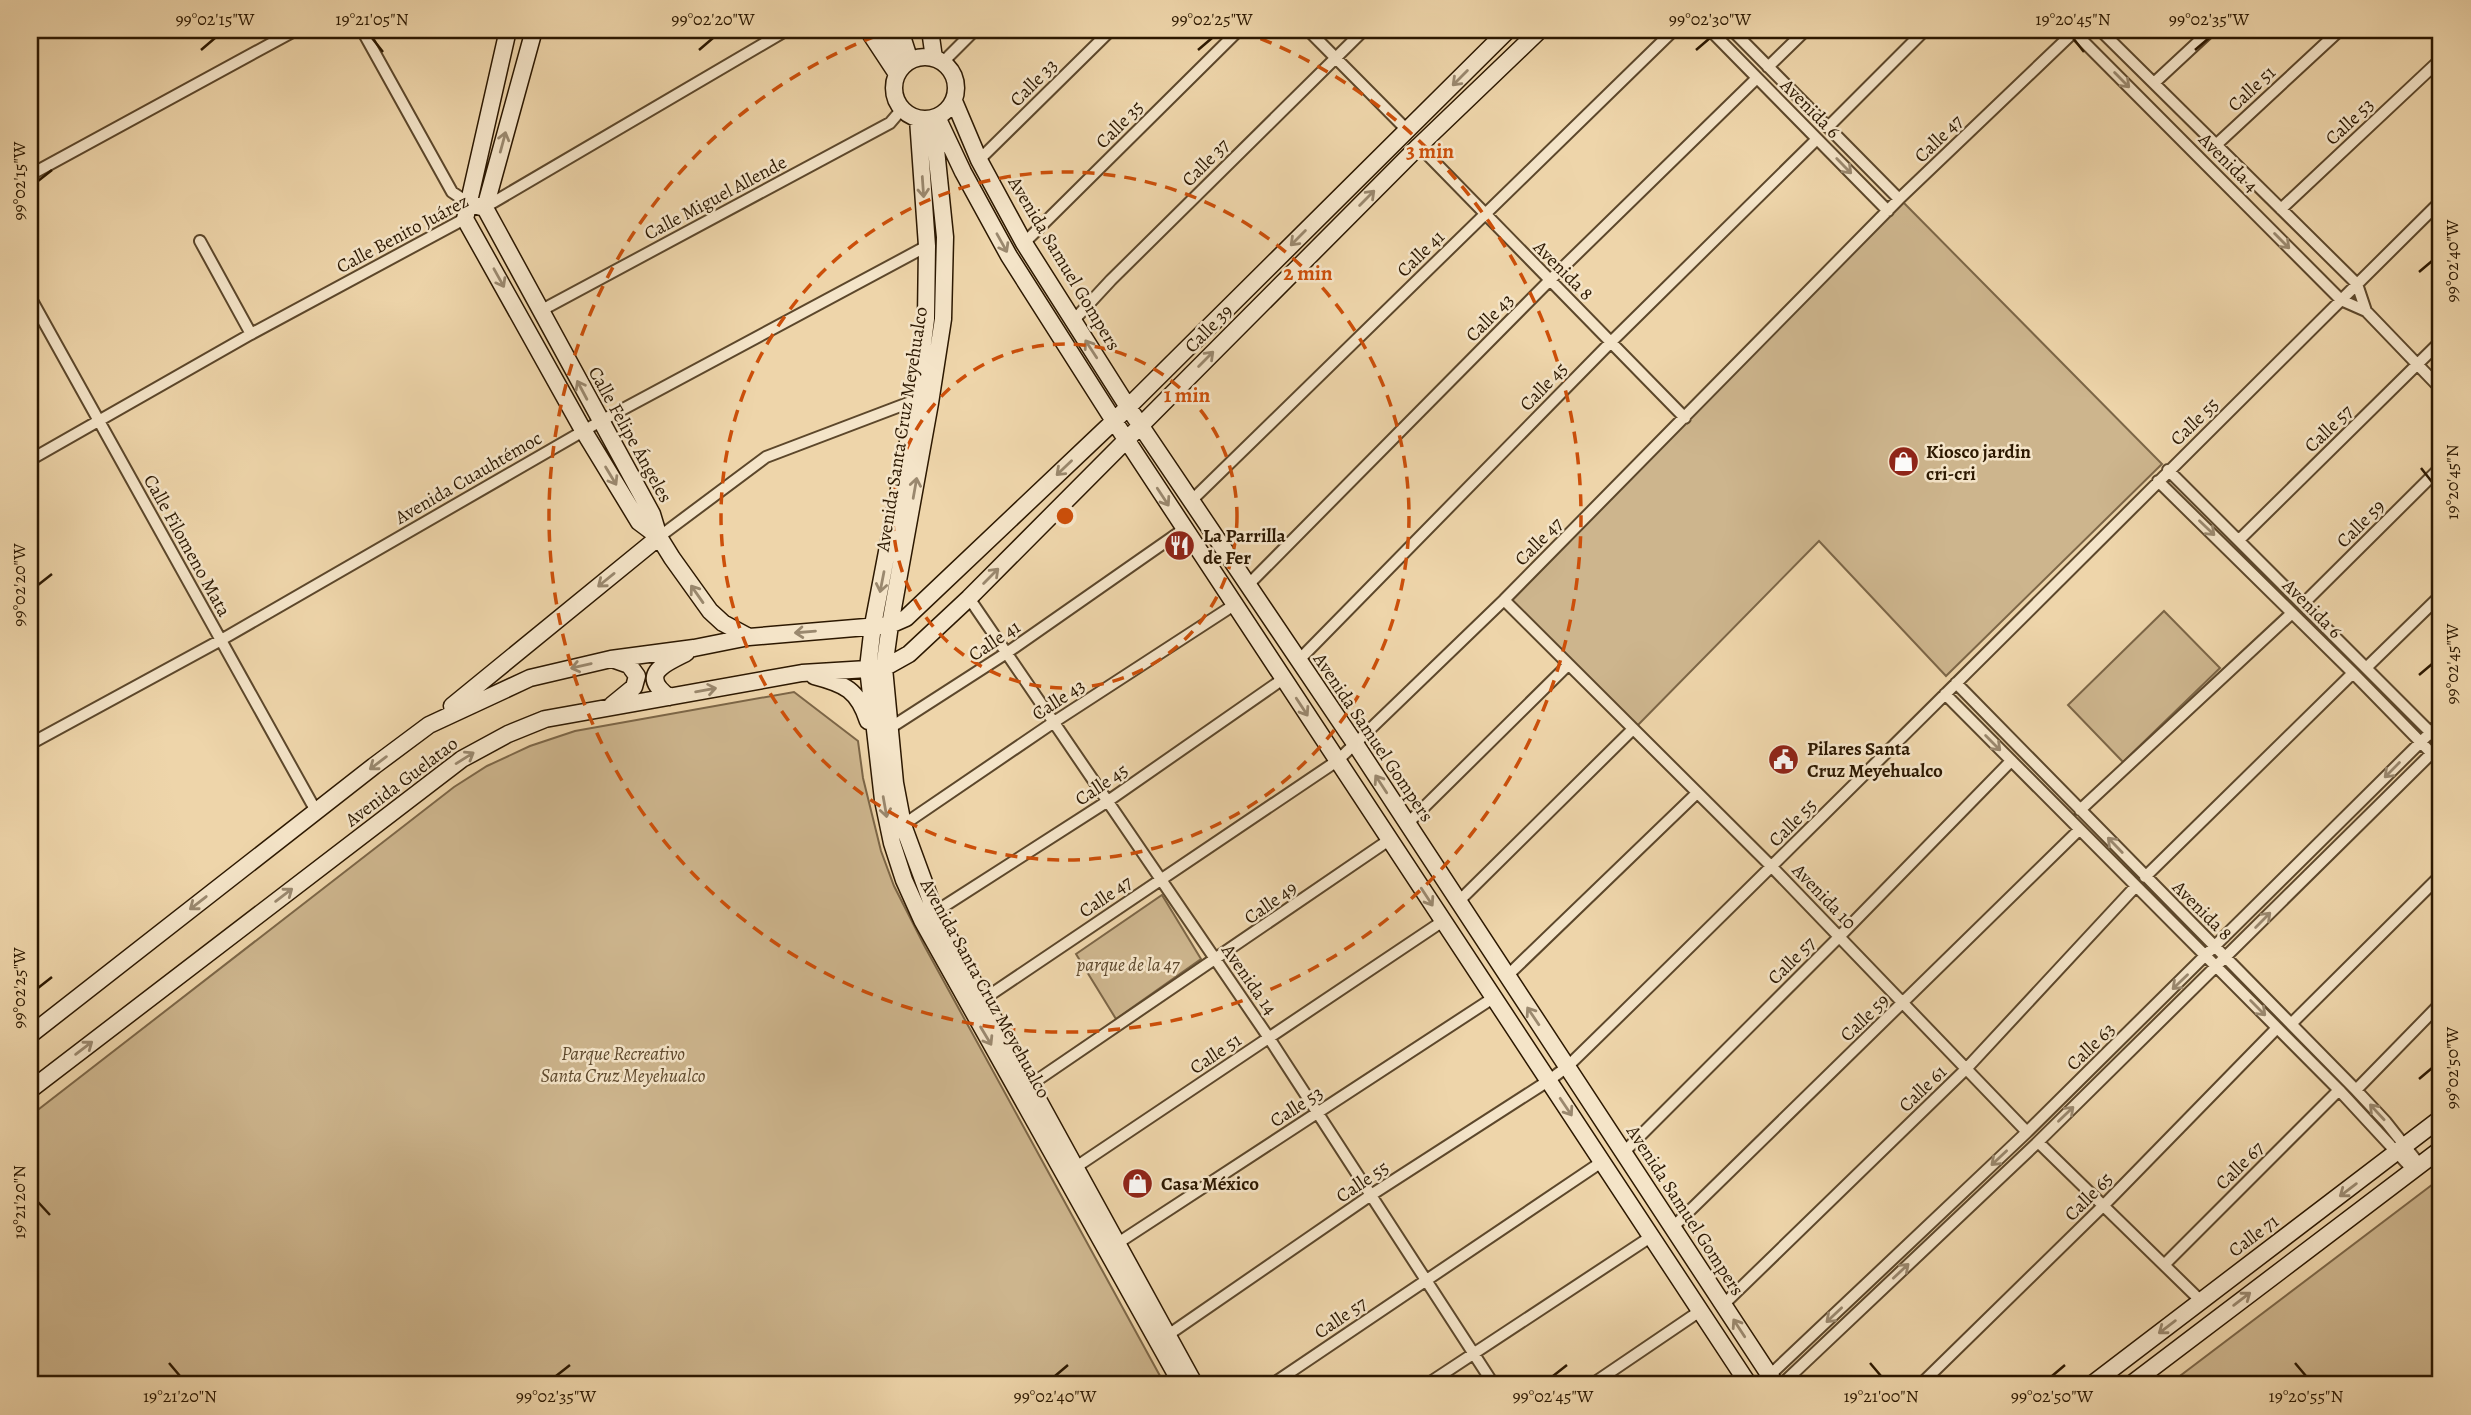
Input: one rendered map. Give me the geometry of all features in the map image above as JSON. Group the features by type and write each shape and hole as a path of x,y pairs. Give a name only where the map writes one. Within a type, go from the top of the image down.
{"street":[{"path":"30,175 296,30"},
{"name":"Calle Felipe Ángeles","path":"362,30 452,192 473,210 540,311 652,514 659,537"},
{"path":"473,210 508,30"},
{"name":"Calle Benito Juárez","path":"30,460 787,30"},
{"path":"868,30 904,66"},
{"path":"886,30 904,66"},
{"path":"900,30 904,66"},
{"path":"930,30 939,60 953,73 957,87 954,101 947,111 929,118 902,110 895,99 894,86 904,66 918,57 939,60 975,30"},
{"name":"Calle 33","path":"979,160 1111,30"},
{"name":"Calle 35","path":"1024,243 1239,30"},
{"path":"1308,30 1407,130"},
{"name":"Calle 37","path":"1073,321 1111,280 1364,30"},
{"name":"Calle 39","path":"882,625 906,618 922,606 1114,421 1508,30"},
{"name":"Calle 39","path":"876,668 909,654 970,598 1419,146 1540,30"},
{"name":"Calle 41","path":"1191,501 1674,30"},
{"name":"Avenida 6","path":"1710,30 1888,211"},
{"name":"Avenida 6","path":"1732,30 1899,199"},
{"path":"1769,67 1806,30"},
{"path":"1828,127 1925,30"},
{"name":"Avenida 4","path":"2074,30 2341,300 2366,311 2441,389"},
{"name":"Calle 47","path":"977,1004 1338,761 1504,600 1899,199 2074,30"},
{"name":"Avenida 4","path":"2100,30 2357,284 2366,311"},
{"path":"2154,83 2211,30"},
{"name":"Calle 51","path":"2217,144 2340,30"},
{"path":"473,210 536,31"},
{"name":"Calle 53","path":"2281,209 2441,59"},
{"name":"Calle 43","path":"1248,585 1550,280 1757,78"},
{"name":"Avenida Samuel Gompers","path":"954,101 979,160 1024,243 1128,407 1356,745 1506,977 1775,1382"},
{"name":"Calle Miguel Allende","path":"540,311 890,123 902,110"},
{"path":"929,118 963,172 1009,256 1125,440 1749,1385"},
{"name":"Avenida Santa Cruz Meyehualco","path":"929,118 926,319 876,668 878,752 890,832 904,880 922,920 1030,1085 1195,1385"},
{"name":"Avenida Santa Cruz Meyehualco","path":"882,625 930,403 943,319 945,237 929,118"},
{"name":"Calle 45","path":"1298,661 1611,342 1817,139"},
{"name":"Avenida 8","path":"1419,146 1685,418"},
{"name":"Calle 55","path":"1168,1335 1371,1195 1567,1067 1772,867 2441,201"},
{"name":"Calle Felipe Ángeles","path":"473,210 583,430 639,522 659,537"},
{"path":"200,241 251,334"},
{"name":"Avenida Cuauhtémoc","path":"30,744 221,640 583,430 927,246"},
{"name":"Calle Filomeno Mata","path":"30,297 316,811"},
{"name":"Calle 57","path":"2239,540 2441,341"},
{"name":"Avenida Guelatao","path":"30,1035 429,725 659,537 766,457 916,400"},
{"name":"Calle 59","path":"2303,604 2441,467"},
{"name":"Avenida 6","path":"2168,470 2441,743"},
{"name":"Avenida 6","path":"2158,481 2441,763"},
{"name":"Calle 41","path":"890,728 1008,652 1184,529"},
{"path":"659,537 710,611 723,623 749,637"},
{"path":"2367,667 2441,595"},
{"name":"Avenida 14","path":"970,598 1269,1038 1494,1385"},
{"name":"Avenida 10","path":"1504,600 1772,867 2028,1132"},
{"name":"Calle 43","path":"903,825 1054,722 1234,605"},
{"path":"2081,810 2292,613"},
{"name":"Avenida Guelatao","path":"429,725 530,678 611,659 694,648 749,637 882,625"},
{"path":"669,697 656,685 654,678 657,671 694,648"},
{"path":"610,707 634,687 637,676 629,665 611,659"},
{"path":"1407,824 1568,665"},
{"name":"Avenida Santa Cruz Meyehualco","path":"876,668 890,728 895,783 903,825 935,912 1017,1088 1182,1385"},
{"name":"Avenida Guelatao","path":"30,1090 462,759 508,734 545,719 610,707 802,673 876,668"},
{"path":"802,673 840,684 857,697 863,706 878,752"},
{"path":"2145,877 2353,673"},
{"name":"Calle 45","path":"935,912 1108,801 1283,679"},
{"name":"Avenida 8","path":"1956,683 2356,1090 2417,1168"},
{"name":"Avenida 8","path":"1945,694 2339,1090 2402,1149"},
{"name":"Calle 63","path":"1775,1382 2441,722"},
{"path":"1458,902 1633,729"},
{"name":"Calle 63","path":"1755,1385 1775,1382 2038,1142 2441,743"},
{"name":"Calle 57","path":"1623,1153 2011,761"},
{"path":"1506,977 1697,793"},
{"name":"Calle 59","path":"1672,1228 2079,830"},
{"name":"Calle 49","path":"1030,1085 1389,840"},
{"path":"2291,1024 2441,875"},
{"name":"Calle 61","path":"1723,1305 1966,1069 2136,886"},
{"name":"Calle 51","path":"1076,1167 1443,922"},
{"name":"Calle 53","path":"1118,1243 1493,998"},
{"path":"2356,1090 2441,1003"},
{"name":"Calle 65","path":"1920,1385 2104,1205 2277,1028"},
{"name":"Calle 67","path":"2164,1265 2339,1090"},
{"name":"Calle 71","path":"2091,1385 2441,1118"},
{"path":"2038,1142 2201,1301"},
{"path":"2130,1385 2441,1149"},
{"name":"Calle 57","path":"1271,1385 1603,1161"},
{"path":"1426,1385 1652,1236"},
{"path":"1591,1385 1700,1311"}],"green space":[{"path":"1902,201 2162,464 1946,676 1819,541 1636,727 1511,601"},
{"path":"2164,611 2220,668 2123,762 2068,705"},
{"name":"Parque Recreativo Santa Cruz Meyehualco","path":"794,692 858,741 863,778 881,851 894,886 1165,1385 30,1385 30,1116 454,787 487,766 530,746 575,731"},
{"name":"parque de la 47","path":"1162,895 1201,959 1116,1019 1076,954"},
{"path":"2441,1178 2441,1385 2168,1385"}],"place":[{"name":"Kiosco jardin cri-cri","path":"1903,462"},
{"name":"La Parrilla de Fer","path":"1180,546"},
{"name":"Pilares Santa Cruz Meyehualco","path":"1784,759"},
{"name":"Casa México","path":"1138,1183"}]}
